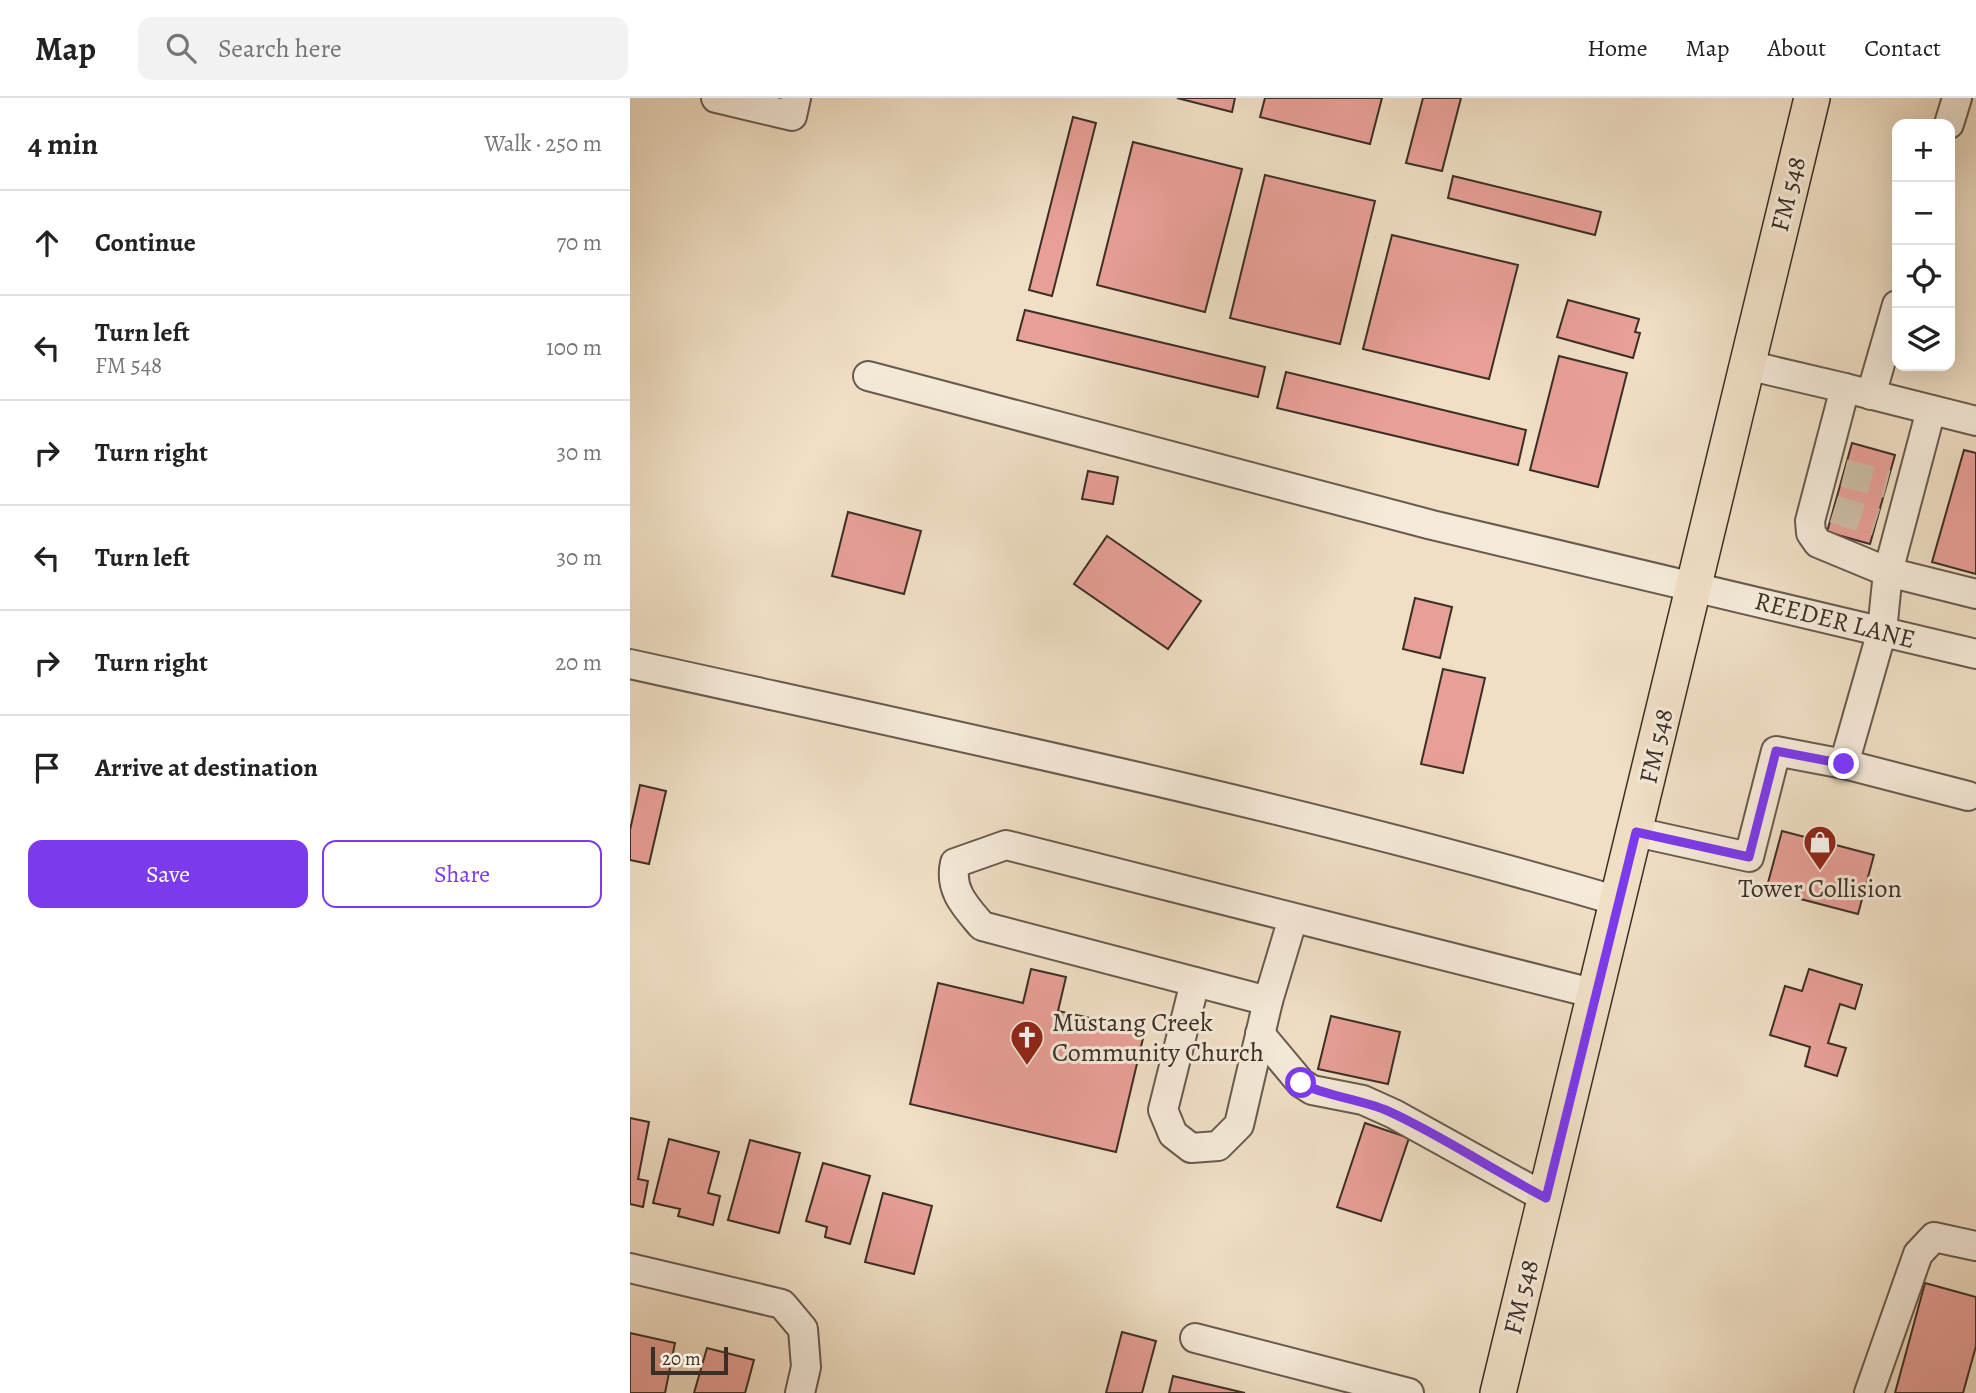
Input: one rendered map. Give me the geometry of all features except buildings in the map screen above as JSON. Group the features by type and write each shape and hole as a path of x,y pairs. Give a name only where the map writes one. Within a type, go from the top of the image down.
{"main road":[{"name":"FM 548","path":"1497,1393 1636,832 1812,98"}],"street":[{"path":"716,98 794,107"},
{"path":"1951,119 1957,98"},
{"path":"1896,308 1858,391 1824,506 1810,521 1811,533 1818,543 1888,572 1976,594"},
{"path":"1747,365 1976,421"},
{"name":"REEDER LANE","path":"868,376 1432,525 1976,654"},
{"path":"1844,764 1882,631 1888,572 1888,526 1899,487 1931,410"},
{"path":"630,664 966,738 1483,862 1618,901"},
{"path":"1636,832 1749,857 1776,751 1844,764 1968,796"},
{"path":"1268,1002 982,926 959,899 952,876 955,863 1006,845 1596,994"},
{"path":"1195,982 1163,1110 1173,1134 1191,1148 1218,1146 1239,1125 1268,1002 1293,918"},
{"path":"1260,1034 1301,1083 1312,1090 1363,1100 1394,1114 1546,1198"},
{"path":"1870,1393 1918,1254 1934,1237 1976,1246"},
{"path":"630,1268 782,1304 803,1329 806,1367 800,1393"},
{"path":"1195,1338 1342,1385 1409,1393"}],"tunnel":[{"path":"1844,473 1887,484"},
{"path":"1834,509 1876,522"}],"place":[{"name":"Tower Collision","path":"1820,872"},
{"name":"Mustang Creek Community Church","path":"1027,1067"}],"route":[{"path":"1301,1083 1312,1090 1363,1100 1394,1114 1546,1198 1636,832 1749,857 1776,751 1844,764"}]}
